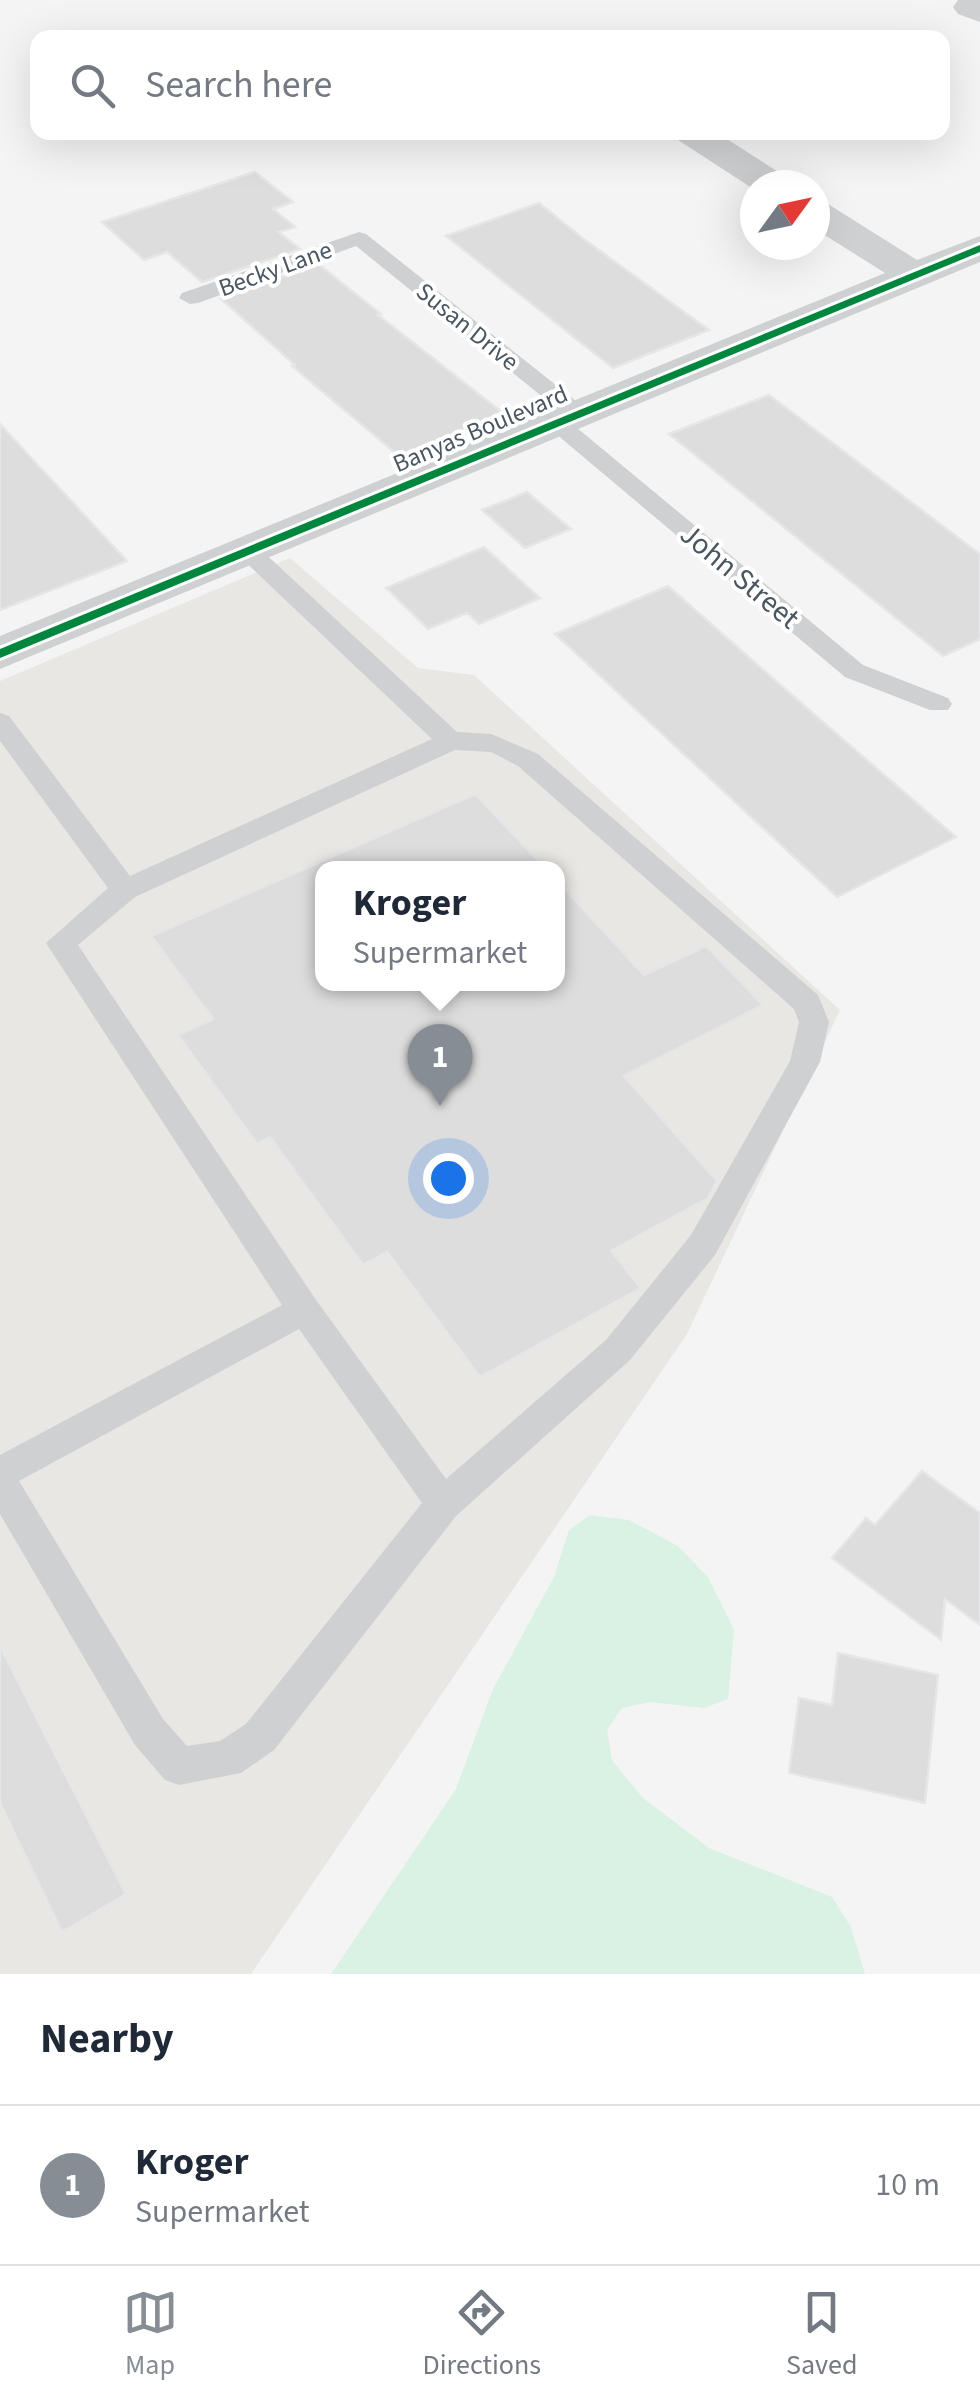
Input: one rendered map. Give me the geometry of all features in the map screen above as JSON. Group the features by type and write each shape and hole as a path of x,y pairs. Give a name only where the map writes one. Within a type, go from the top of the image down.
{"street":[{"path":"703,140 750,170"},
{"path":"830,222 914,276"},
{"name":"Banyas Boulevard","path":"0,654 980,248"}],"lane":[{"name":"Becky Lane","path":"190,298 359,238"},
{"name":"Susan Drive","path":"359,238 568,419"},
{"name":"John Street","path":"568,419 854,671 938,704"},
{"path":"248,551 451,741"},
{"path":"0,722 125,890"},
{"path":"304,1310 0,1477 148,1732 179,1766 227,1759 260,1737 442,1504 618,1350 704,1245 804,1062 814,1022 808,1003 506,745 479,739 451,741 125,890 60,943 304,1310 442,1504"}],"shaded area":[{"path":"290,558 418,668 474,675 840,1010 687,1334 251,1974 0,1974 0,681"}],"green space":[{"path":"590,1515 629,1520 678,1546 708,1577 734,1630 728,1699 704,1708 650,1702 622,1708 607,1730 612,1760 643,1798 709,1848 832,1897 851,1927 865,1974 331,1974 456,1789 493,1689 554,1577 569,1530"}],"building":[{"path":"255,172 293,202 273,209 295,227 279,232 300,249 202,282 167,252 144,260 102,222"},
{"path":"539,203 709,330 613,368 446,236"},
{"path":"318,264 503,413 399,456 292,366 295,365 221,299"},
{"path":"769,395 980,554 980,639 943,656 669,434"},
{"path":"0,424 127,561 0,610"},
{"path":"527,492 571,529 525,548 482,510"},
{"path":"484,547 540,598 479,624 467,613 428,629 386,588"},
{"path":"668,586 956,837 837,897 555,634"},
{"path":"475,794 538,861 322,861"},
{"path":"315,864 315,991 565,991 565,890 644,975 706,946 763,1005 624,1076 717,1181 708,1198 611,1251 641,1288 480,1377 387,1252 363,1265 270,1137 257,1144 178,1035 213,1019 151,936"},
{"path":"922,1471 980,1513 980,1625 945,1599 941,1640 832,1558 866,1518 875,1525"},
{"path":"0,1646 126,1894 62,1932 0,1803"},
{"path":"838,1653 938,1675 925,1803 789,1773 799,1698 832,1705"}],"cycle path":[{"path":"0,654 980,248"}],"place":[{"name":"Kroger","path":"440,1106"}]}
